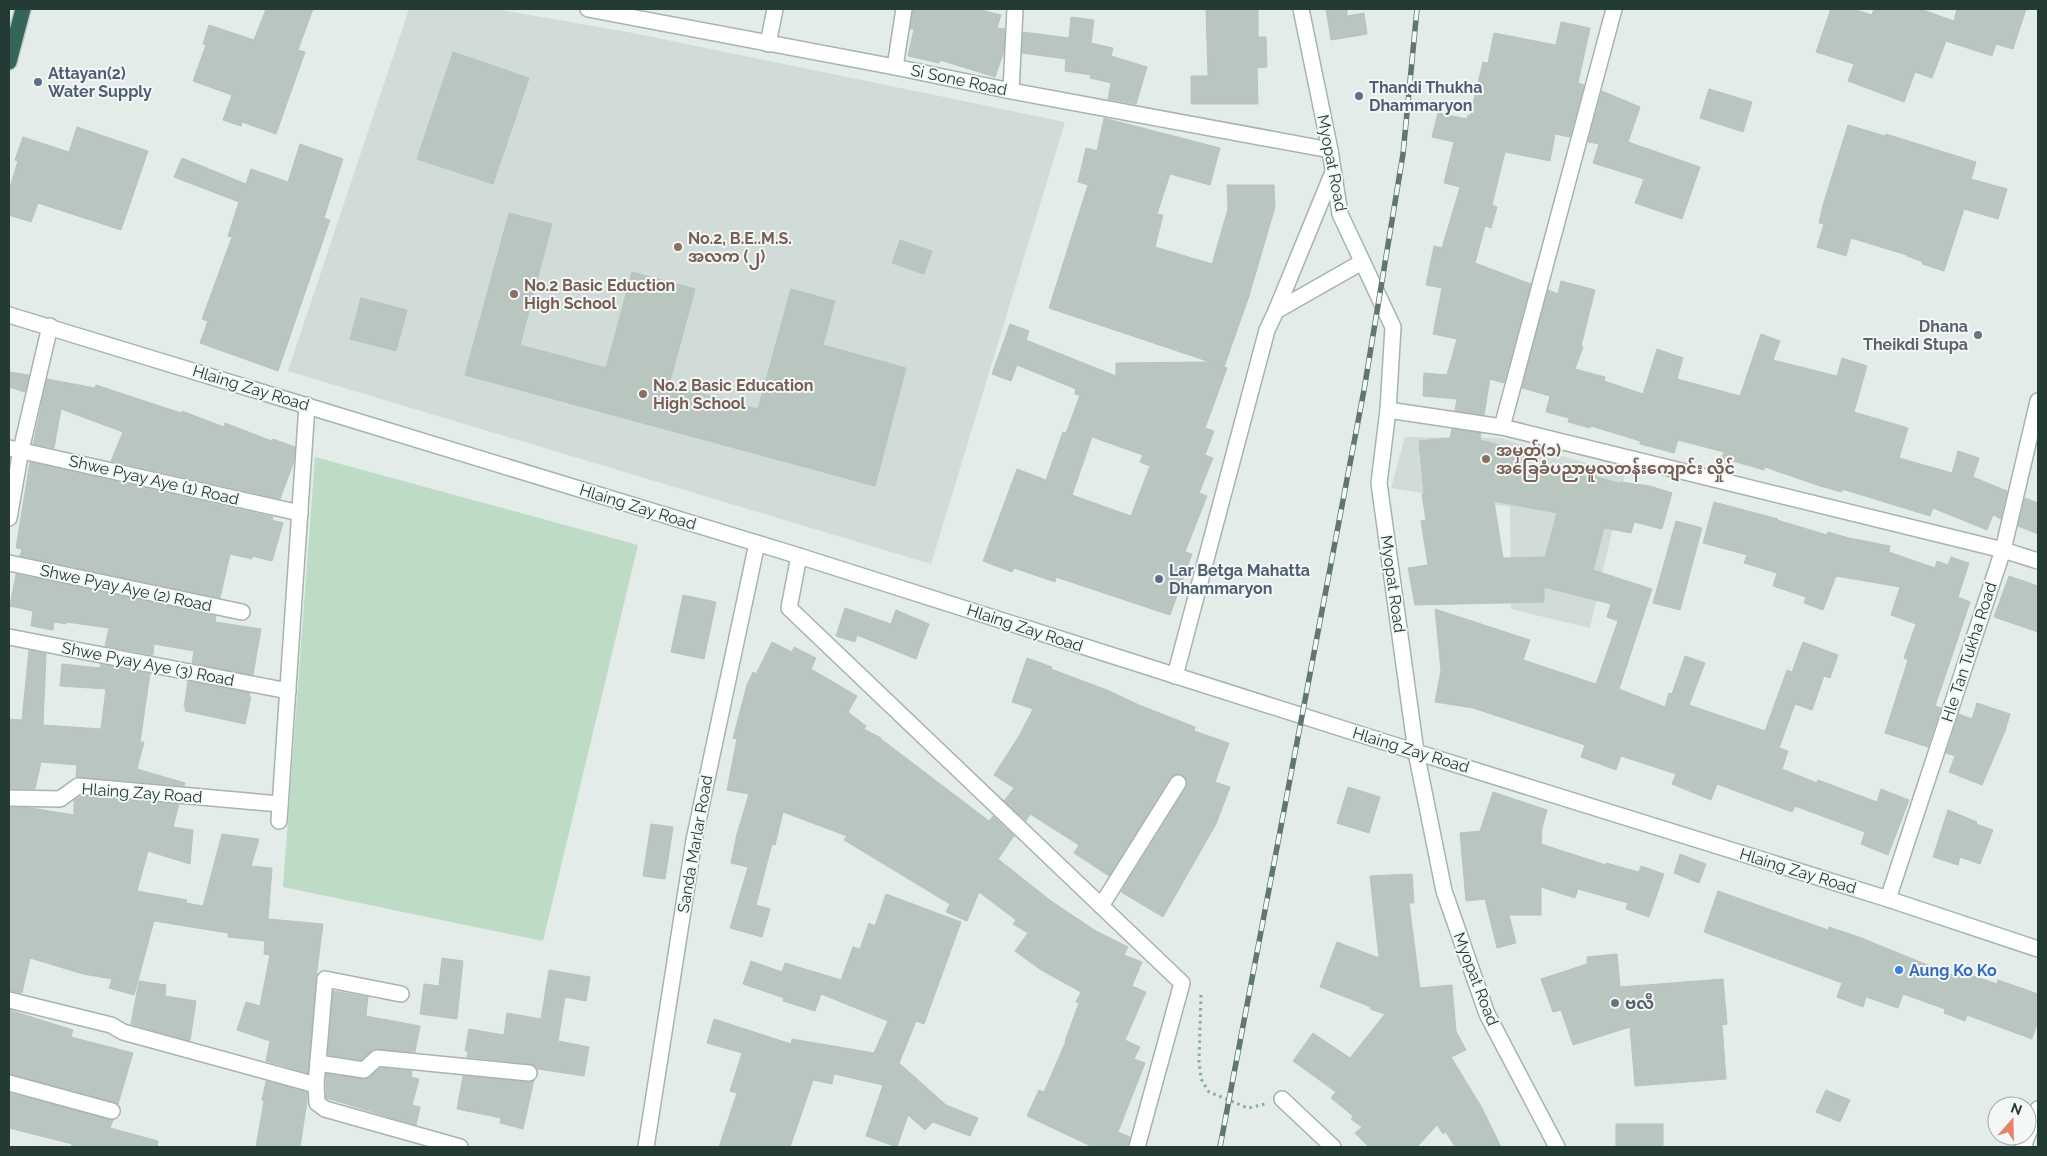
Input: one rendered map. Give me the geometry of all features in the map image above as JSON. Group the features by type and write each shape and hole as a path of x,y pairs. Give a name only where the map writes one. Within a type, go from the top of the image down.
{"highway":[{"path":"9,62 23,9"}],"street":[{"name":"Si Sone Road","path":"588,9 665,16 768,44 1330,150"},
{"path":"768,44 775,9"},
{"path":"895,67 904,9"},
{"path":"1010,91 1015,9"},
{"name":"Myopat Road","path":"1301,9 1330,150 1340,214 1393,327 1388,410 1379,483 1416,752 1444,891 1487,1014 1557,1147"},
{"path":"1502,427 1614,9"},
{"path":"1175,676 1267,330 1333,172"},
{"path":"1276,311 1362,262"},
{"name":"Hlaing Zay Road","path":"9,315 799,556 1416,752 1888,899 2038,949"},
{"path":"9,518 15,449 50,326"},
{"name":"Hle Tan Tukha Road","path":"1888,899 2003,550 2038,401"},
{"path":"279,821 307,406"},
{"path":"1388,410 1502,427 2003,550 2038,561"},
{"name":"Shwe Pyay Aye (1) Road","path":"15,449 300,513"},
{"name":"Sanda Marlar Road","path":"646,1147 694,840 757,543"},
{"path":"799,556 789,608 1182,983 1137,1147"},
{"name":"Shwe Pyay Aye (2) Road","path":"9,563 242,612"},
{"name":"Shwe Pyay Aye (3) Road","path":"9,637 288,691"},
{"path":"1101,906 1178,783"},
{"name":"Hlaing Zay Road","path":"9,798 60,799 78,786 280,804"},
{"path":"401,994 325,979 316,1085 317,1103 324,1109 460,1147"},
{"path":"9,1000 111,1026 123,1032 316,1085"},
{"path":"318,1063 364,1070 377,1058 529,1073"},
{"path":"9,1083 112,1111"},
{"path":"1282,1099 1333,1147"},
{"path":"2023,1147 2038,1109"}],"path":[{"path":"1182,983 1195,982 1201,991 1199,1061 1201,1079 1209,1092 1248,1108 1282,1099"}],"shaded area":[{"name":"No.2, B.E..M.S. အလက (၂)","path":"409,9 495,9 633,33 1065,122 931,564 288,371"},
{"path":"1405,437 1500,438 1625,474 1590,628 1511,609 1510,507 1391,488"}],"green space":[{"path":"315,457 638,545 543,941 283,887"}],"building":[{"path":"266,9 313,9 298,50 305,52 276,134 242,122 241,126 223,120 232,95 193,81 206,45 203,44 209,25 254,40"},
{"path":"913,9 977,9 1001,15 997,28 1005,29 1004,51 995,77 940,60 939,63 908,56 914,29 910,29"},
{"path":"1206,9 1258,9 1258,37 1266,37 1267,67 1257,68 1258,104 1191,104 1191,76 1208,76"},
{"path":"1326,9 1347,9 1347,16 1364,13 1367,34 1331,40"},
{"path":"1831,9 1853,9 1872,15 1874,9 1920,9 1954,21 1957,9 2026,9 2013,49 1996,44 1992,56 1946,41 1932,78 1915,72 1904,102 1848,81 1854,64 1816,52"},
{"path":"1071,17 1094,20 1091,43 1113,48 1111,56 1147,67 1136,104 1108,99 1111,83 1090,78 1091,75 1065,71 1066,59 1022,53 1023,32 1069,38"},
{"path":"1561,22 1590,28 1578,83 1584,85 1570,137 1555,134 1550,161 1505,152 1492,205 1497,207 1491,228 1485,226 1475,263 1531,284 1504,383 1490,379 1484,415 1455,411 1457,399 1423,396 1424,373 1447,375 1457,339 1433,334 1442,288 1426,285 1434,246 1442,248 1460,187 1444,183 1454,142 1432,137 1438,113 1467,119 1468,115 1470,116 1483,62 1488,63 1494,33 1556,45"},
{"path":"453,52 529,78 493,184 417,159"},
{"path":"1709,89 1752,102 1743,132 1700,118"},
{"path":"1602,91 1640,107 1628,142 1700,167 1682,219 1635,203 1644,179 1593,163 1599,144 1588,142"},
{"path":"1104,118 1220,148 1210,185 1170,174 1157,214 1163,215 1155,247 1212,264 1228,209 1227,185 1274,185 1275,207 1249,296 1224,367 1227,368 1205,428 1214,431 1205,455 1213,458 1199,493 1207,496 1185,552 1192,554 1170,615 1056,577 1055,582 1014,568 1012,572 983,561 1017,469 1046,480 1063,432 1066,433 1080,395 1075,394 1076,389 1017,365 1011,381 992,374 1010,324 1029,331 1026,340 1116,376 1116,363 1210,362 1049,308 1088,185 1078,182 1086,148 1097,151","holes":["1092,437 1143,455 1140,462 1150,466 1131,516 1072,495"]},
{"path":"1848,125 1885,136 1886,134 1976,162 1971,179 2007,189 1998,219 1964,209 1944,271 1922,264 1923,262 1907,255 1851,238 1846,256 1817,247 1824,224 1819,223 1823,205"},
{"path":"77,127 148,151 121,230 38,203 31,222 9,215 9,190 18,161 15,160 23,137 69,152"},
{"path":"300,144 343,159 324,218 330,220 278,371 200,343 208,321 202,319 232,237 228,236 239,202 174,177 182,158 246,184 251,169 288,182"},
{"path":"509,213 552,224 520,345 606,368 632,272 695,289 669,385 758,409 791,289 835,301 823,345 906,368 875,486 465,375"},
{"path":"900,240 932,251 924,274 892,263"},
{"path":"1561,281 1595,290 1581,346 1583,347 1575,369 1605,377 1604,381 1643,394 1657,349 1683,358 1677,379 1740,396 1761,334 1780,341 1773,360 1837,376 1842,358 1867,366 1854,412 1908,428 1899,458 1952,473 1958,451 1979,458 1973,477 2007,491 2001,519 1993,515 1987,530 1933,508 1930,516 1842,489 1842,492 1820,486 1765,467 1764,470 1722,458 1724,452 1678,440 1674,453 1640,444 1640,441 1591,426 1590,428 1568,422 1569,418 1546,412 1550,396 1522,388 1548,290 1558,294"},
{"path":"361,298 407,310 396,351 350,339"},
{"path":"9,372 29,375 25,392 9,387"},
{"path":"47,379 95,388 96,385 181,413 182,411 224,427 225,423 272,441 273,439 295,447 294,461 280,499 111,461 123,432 61,409 54,448 33,444"},
{"path":"1452,429 1481,433 1480,440 1529,453 1527,465 1587,477 1587,474 1621,484 1621,482 1650,486 1672,493 1662,529 1634,522 1631,533 1604,528 1593,570 1652,589 1619,689 1665,707 1669,693 1672,694 1685,656 1705,663 1689,705 1765,731 1787,670 1792,672 1803,642 1838,655 1830,678 1824,676 1812,710 1795,704 1779,748 1788,751 1782,769 1817,783 1818,780 1877,802 1881,789 1909,800 1888,855 1861,844 1865,832 1795,806 1792,812 1717,784 1711,800 1672,784 1676,774 1621,756 1616,770 1581,757 1585,745 1473,708 1435,702 1441,670 1435,609 1530,640 1523,660 1596,684 1618,621 1607,617 1611,604 1544,587 1544,602 1415,605 1408,568 1428,565 1421,521 1426,520 1422,494 1424,494 1419,441 1450,438","holes":["1494,501 1557,513 1545,557 1503,558"]},
{"path":"30,462 273,517 272,520 283,523 272,561 252,556 252,559 230,554 220,598 20,556 22,549 16,548"},
{"path":"2025,498 2038,503 2038,534 2018,526"},
{"path":"1714,502 1778,519 1827,535 1828,532 1890,546 1889,552 1935,568 1937,561 1948,565 1951,557 1969,563 1958,597 1970,602 1935,706 1941,708 1928,747 1885,733 1908,660 1904,658 1916,624 1891,615 1900,587 1836,576 1823,610 1804,603 1806,597 1773,586 1777,573 1744,563 1747,555 1703,543"},
{"path":"1676,521 1702,528 1680,610 1653,603"},
{"path":"16,574 216,616 215,622 261,629 253,675 192,663 194,651 154,644 153,655 105,646 109,628 66,622 66,624 54,622 53,630 31,626 33,611 10,606"},
{"path":"2009,576 2038,586 2038,632 1994,617"},
{"path":"683,595 716,602 704,659 671,652"},
{"path":"845,608 891,624 896,610 929,624 916,659 857,635 855,642 836,636"},
{"path":"772,642 792,652 794,647 816,658 811,669 857,696 848,712 866,726 864,729 881,738 989,821 993,816 1014,836 998,859 1051,901 1096,931 1128,947 1124,955 1142,962 1132,986 1146,992 1125,1040 1140,1047 1134,1059 1145,1063 1118,1132 1130,1137 1128,1147 1093,1147 1027,1116 1039,1090 1044,1092 1066,1041 1079,1003 1076,1002 1081,992 1041,970 1015,951 1028,933 1013,924 1016,920 979,892 967,921 946,912 950,904 844,840 847,836 783,812 775,845 772,844 756,905 770,909 762,937 730,928 748,867 731,863 737,834 749,794 727,790 737,739 733,738 747,685 753,672 756,674"},
{"path":"29,650 46,654 43,725 101,729 106,689 60,686 62,664 100,668 101,664 150,674 140,742 144,742 137,769 185,783 184,786 76,777 77,765 41,762 35,789 9,789 9,719 22,720"},
{"path":"1027,658 1195,727 1194,731 1229,743 1215,782 1230,787 1216,824 1163,917 1121,892 1186,788 1187,783 1183,775 1178,774 1170,778 1109,876 1074,853 1079,845 1030,814 1026,821 1004,801 1014,788 994,775 1019,736 1033,709 1012,702"},
{"path":"188,681 250,693 249,697 251,697 245,724 185,711"},
{"path":"1977,703 2010,714 2005,731 1982,785 1949,772 1955,756 1946,753 1959,714 1972,719"},
{"path":"1348,787 1380,797 1369,833 1337,823"},
{"path":"1493,792 1547,810 1542,828 1541,844 1606,865 1606,863 1639,872 1641,866 1664,874 1649,917 1626,909 1628,903 1578,889 1575,898 1541,887 1541,915 1509,915 1516,943 1497,948 1485,899 1466,901 1460,833 1480,831"},
{"path":"81,796 179,804 173,827 193,830 190,864 148,851 137,891 187,900 186,903 203,906 222,834 259,839 251,866 272,868 268,919 323,924 316,978 308,1073 266,1061 270,1041 237,1030 246,1002 260,1006 270,955 264,954 265,941 228,937 228,933 154,921 134,995 109,988 112,979 83,974 30,958 22,993 9,991 9,807 31,808 74,815 74,800"},
{"path":"1948,810 1993,830 1980,864 1960,857 1958,865 1933,857"},
{"path":"651,824 673,827 665,879 643,876"},
{"path":"1680,854 1706,864 1699,883 1674,873"},
{"path":"1412,874 1414,903 1409,903 1420,988 1452,985 1456,1031 1466,1050 1451,1057 1482,1108 1501,1147 1455,1147 1446,1132 1443,1134 1437,1125 1417,1147 1369,1147 1355,1133 1362,1127 1351,1119 1353,1116 1331,1098 1336,1092 1293,1061 1313,1033 1350,1058 1385,1014 1320,987 1337,942 1379,958 1370,876"},
{"path":"1718,891 1828,930 1829,927 1859,937 1957,977 1959,971 1997,984 1998,980 2038,994 2038,1021 2032,1039 1967,1015 1965,1021 1944,1013 1945,1009 1903,994 1898,1008 1866,997 1863,1007 1837,997 1842,983 1704,932"},
{"path":"886,894 961,922 924,1024 916,1021 899,1063 946,1105 978,1118 970,1136 933,1122 925,1130 908,1115 897,1147 866,1136 883,1085 834,1074 832,1084 813,1080 790,1147 719,1147 737,1093 730,1091 742,1053 707,1043 714,1019 791,1044 792,1039 874,1053 888,1021 821,994 815,1011 783,1001 784,998 743,984 751,961 782,972 785,963 841,980 853,947 860,949 869,923 875,926"},
{"path":"1617,954 1620,987 1723,979 1727,1024 1722,1025 1726,1079 1635,1086 1630,1027 1573,1045 1561,1010 1553,1012 1541,979 1587,964 1587,957"},
{"path":"442,958 463,961 457,1019 420,1014 424,984 439,986"},
{"path":"549,970 590,977 586,1001 565,997 558,1041 589,1047 584,1076 538,1069 530,1064 467,1057 468,1051 465,1051 469,1029 504,1035 507,1013 541,1019"},
{"path":"139,981 166,985 165,996 196,1001 190,1041 131,1024"},
{"path":"333,991 368,997 366,1016 420,1026 415,1052 374,1049 361,1060 328,1055"},
{"path":"9,1010 73,1030 71,1037 133,1053 118,1104 9,1074"},
{"path":"380,1068 412,1071 411,1077 419,1079 412,1105 420,1107 416,1125 326,1098 326,1074 366,1079"},
{"path":"463,1076 528,1082 534,1080 523,1129 500,1123 501,1118 457,1109"},
{"path":"266,1081 307,1092 300,1147 256,1147"},
{"path":"1826,1090 1850,1100 1840,1122 1816,1112"},
{"path":"9,1093 113,1120 110,1128 158,1141 157,1147 71,1147 72,1144 9,1128"},
{"path":"1616,1124 1663,1124 1663,1147 1616,1147"}],"railway":[{"path":"1220,1147 1364,390 1403,154 1417,9"}],"place":[{"name":"Attayan(2) Water Supply","path":"38,82"},
{"name":"Thandi Thukha Dhammaryon","path":"1359,96"},
{"name":"No.2, B.E..M.S. အလက (၂)","path":"678,247"},
{"name":"No.2 Basic Eduction High School","path":"514,294"},
{"name":"Dhana Theikdi Stupa","path":"1978,335"},
{"name":"No.2 Basic Education High School","path":"643,394"},
{"name":"အမှတ်(၁) အခြေခံပညာမူလတန်းကျောင်း လှိုင်","path":"1486,459"},
{"name":"Lar Betga Mahatta Dhammaryon","path":"1159,579"},
{"name":"Aung Ko Ko","path":"1899,970"},
{"name":"ဗလီ","path":"1615,1003"}]}
